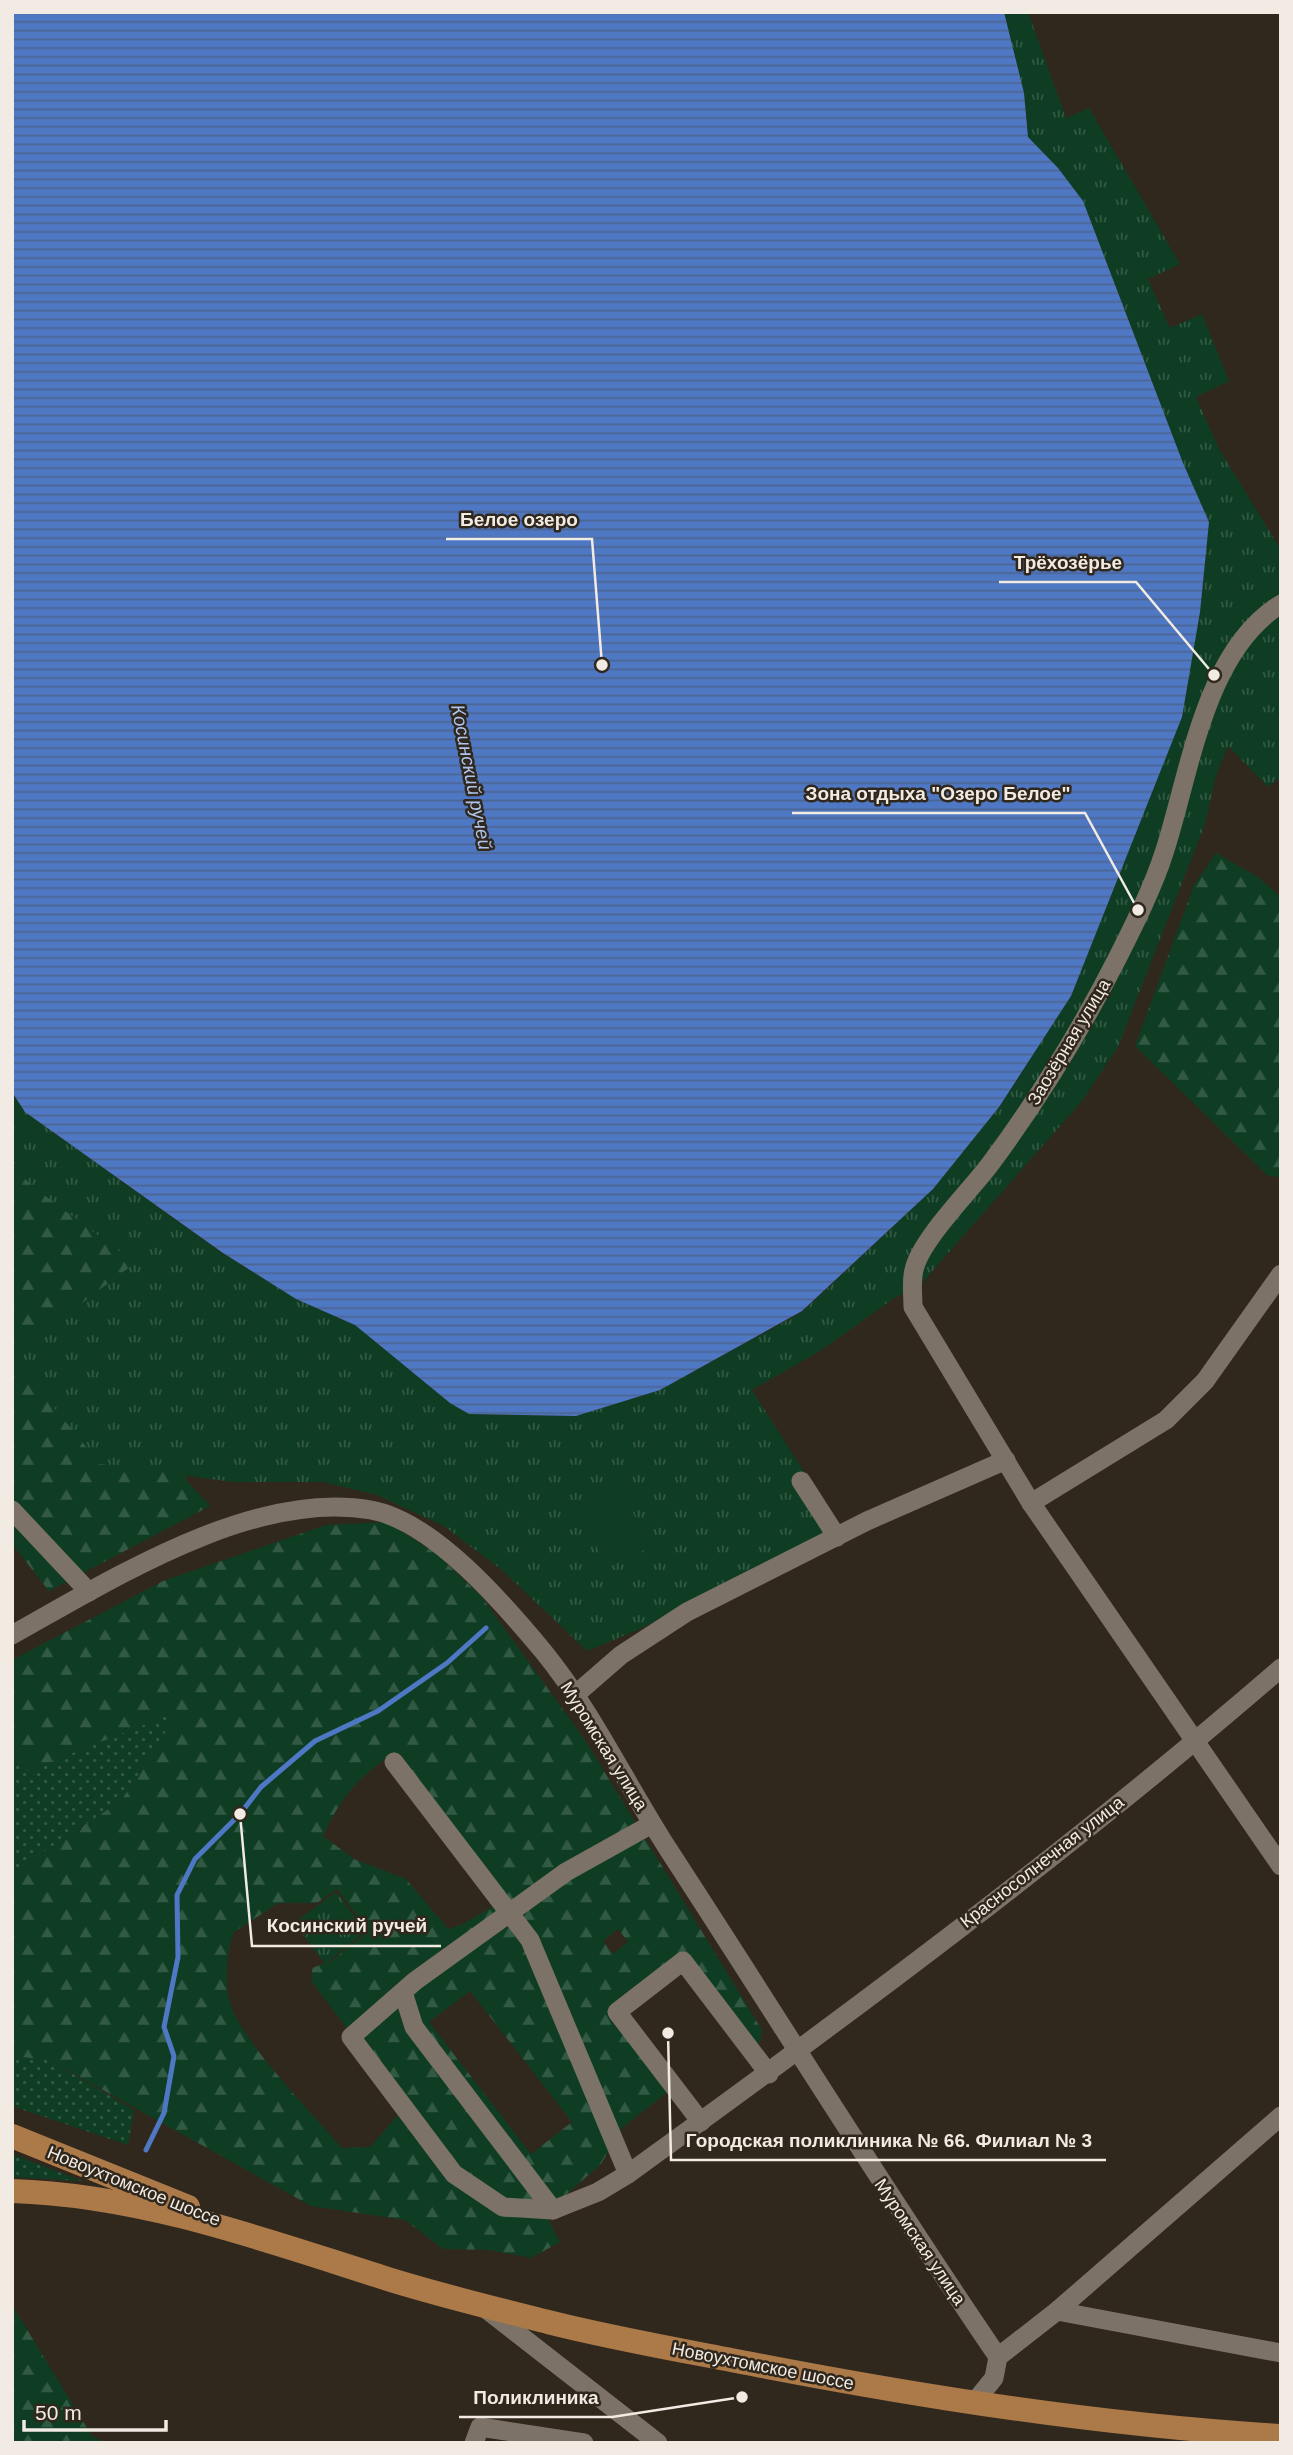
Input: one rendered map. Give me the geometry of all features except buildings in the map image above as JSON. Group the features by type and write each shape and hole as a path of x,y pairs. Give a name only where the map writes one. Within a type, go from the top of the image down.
{"main road":[{"name":"Новоухтомское шоссе","path":"12,2136 256,2236"},
{"name":"Новоухтомское шоссе","path":"12,2191 109,2202 256,2236 479,2304 567,2327 674,2349 972,2404 1132,2426 1281,2436"}],"street":[{"name":"Заозёрная улица","path":"1281,604 1245,635 1224,667 1201,726 1163,856 1120,954 1055,1073 990,1165 928,1242 914,1269 913,1307 1031,1503 1281,1866"},
{"path":"1031,1503 1166,1420 1205,1381 1281,1274"},
{"path":"575,1695 621,1655 687,1612 837,1537 1006,1460"},
{"path":"801,1481 837,1537"},
{"name":"Муромская улица","path":"12,1635 158,1556 254,1518 346,1507 376,1511 419,1530 461,1563 543,1651 575,1695 652,1824 799,2052 883,2189 998,2357"},
{"path":"12,1510 89,1592"},
{"name":"Красносолнечная улица","path":"552,2210 598,2192 628,2174 799,2052 1194,1743 1281,1668"},
{"path":"394,1762 530,1940 628,2174"},
{"path":"552,2210 503,2207 454,2174 351,2037 403,1992 566,1872 652,1824"},
{"path":"701,2122 617,2012 683,1961 769,2074"},
{"path":"403,1992 414,2027 552,2210"},
{"path":"972,2404 994,2378 998,2357 1056,2311 1281,2116"},
{"path":"479,2304 658,2443"},
{"path":"1056,2311 1281,2353"},
{"path":"474,2443 480,2427 584,2443"}],"green space":[{"path":"1004,12 1028,12 1066,118 1089,108 1180,264 1148,279 1170,328 1202,314 1229,381 1196,397 1219,449 1281,550 1281,777 1268,787 1228,746 1216,776 1205,824 1118,1047 1082,1101 921,1284 893,1299 820,1351 752,1390 840,1528 640,1629 587,1651 503,1571 444,1526 377,1495 323,1482 233,1482 100,1464 12,1356 135,1263 36,1189 12,1167 12,1092 25,1112 222,1253 296,1299 355,1325 450,1403 469,1414 576,1416 660,1390 802,1312 933,1189 999,1107 1071,996 1182,717 1200,612 1209,522 1183,463 1083,201 1058,168 1028,137 1024,93"},
{"path":"1216,853 1258,877 1281,897 1281,1177 1268,1176 1135,1046 1194,885"},
{"path":"12,1107 153,1210 187,1450 186,1480 210,1506 49,1591 12,1544"},
{"path":"619,1484 650,1547 607,1568 576,1505"},
{"path":"387,1522 437,1554 481,1596 585,1740 762,2030 760,2043 749,2041 685,1951 623,1995 611,2012 669,2091 622,2128 601,2164 545,2213 560,2242 531,2258 489,2250 443,2249 405,2220 311,2206 49,2060 12,2056 12,1873 121,1801 179,1711 27,1771 12,1749 12,1660 163,1581 326,1525","holes":["393,1754 509,1897 461,1925 448,1929 406,1879 354,1859 323,1836 336,1810 351,1789","337,1889 369,1931 331,1961 312,1968 312,1982 406,2106 370,2147 342,2148 248,2037 237,2019 228,1995 227,1968 233,1933 278,1903 317,1903","618,1929 628,1942 613,1954 603,1941","470,1991 572,2122 531,2154 429,2022"]},
{"path":"180,1710 121,1801 12,1873 12,1749 27,1771"},
{"path":"336,1892 366,1931 325,1964 294,1923"},
{"path":"12,2056 49,2060 134,2110 128,2145 12,2106"},
{"path":"12,2154 82,2181 12,2177"},
{"path":"12,2305 92,2436 106,2443 12,2443"}],"water":[{"path":"12,12 1004,12 1024,93 1028,137 1058,168 1083,201 1183,463 1209,522 1200,612 1182,717 1071,996 999,1107 933,1189 802,1311 660,1390 576,1416 469,1414 450,1403 355,1325 296,1299 223,1253 25,1112 12,1092"}],"waterway":[{"name":"Косинский ручей","path":"146,2150 164,2113 174,2056 164,2027 178,1957 177,1895 195,1859 240,1814 261,1787 315,1741 378,1711 447,1663 486,1628"}],"place":[{"name":"Белое озеро","path":"602,665"},
{"name":"Трёхозёрье","path":"1214,675"},
{"name":"Зона отдыха \"Озеро Белое\"","path":"1138,910"},
{"name":"Косинский ручей","path":"240,1814"},
{"name":"Городская поликлиника № 66. Филиал № 3","path":"668,2033"},
{"name":"Поликлиника","path":"742,2397"}]}
